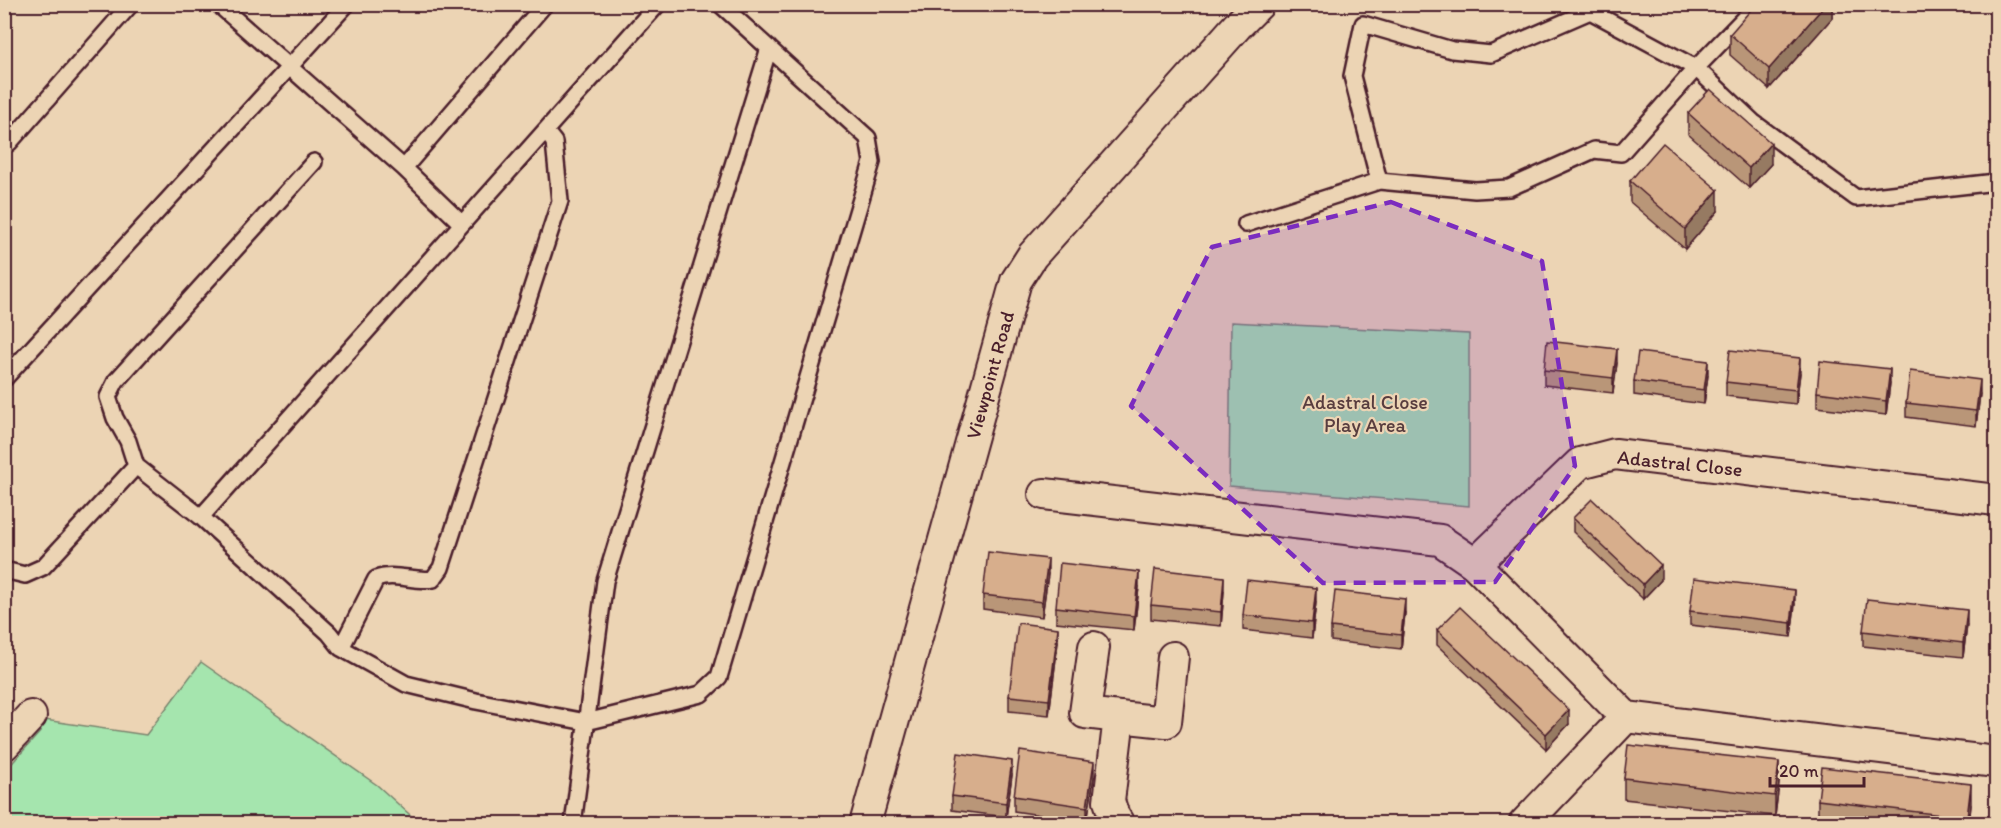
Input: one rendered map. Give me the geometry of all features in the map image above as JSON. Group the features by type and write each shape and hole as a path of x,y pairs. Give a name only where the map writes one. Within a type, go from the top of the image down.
{"street":[{"name":"Viewpoint Road","path":"865,824 1016,281 1032,256 1259,4"},
{"name":"Adastral Close","path":"1475,564 1580,463 1615,454 1996,500"},
{"path":"1044,494 1440,540 1475,564 1626,717 1996,762"},
{"path":"1094,647 1085,713 1166,722 1173,657"},
{"path":"4,745 32,716"},
{"path":"1119,717 1110,801 1119,824"},
{"path":"1524,824 1626,717"}],"lane":[{"path":"9,143 131,4"},
{"path":"218,4 404,168 462,224"},
{"path":"4,380 347,4"},
{"path":"404,168 545,4"},
{"path":"201,517 658,4"},
{"path":"314,162 116,381 108,397 115,418 128,441 136,466 201,517 330,633 341,648 406,684 476,701 586,722 701,694 719,677 872,162 868,138 720,4"},
{"path":"1246,224 1379,181 1475,190 1509,188 1594,150 1621,153 1696,68 1758,4"},
{"path":"1379,181 1352,76 1363,24 1452,50 1491,54 1590,11 1696,68 1753,122 1856,198 1996,182"},
{"path":"573,824 605,581 769,48"},
{"path":"341,648 376,579 385,576 421,581 433,579 441,568 560,201 554,142 546,132"},
{"path":"4,570 25,575 43,567 136,466"}],"highlighted area":[{"path":"1391,202 1542,261 1575,466 1495,582 1323,583 1131,406 1212,247"}],"green space":[{"name":"Adastral Close Play Area","path":"1231,322 1469,334 1469,506 1229,486"},
{"path":"201,662 377,785 419,823 5,824 5,771 40,732 45,720 146,735"}],"building":[{"path":"1756,4 1826,4 1769,69 1730,34"},
{"path":"1710,89 1771,143 1749,168 1688,113"},
{"path":"1663,143 1718,190 1685,229 1630,181"},
{"path":"1547,341 1617,349 1613,378 1544,370"},
{"path":"1730,350 1800,358 1796,390 1726,382"},
{"path":"1638,352 1708,361 1704,390 1634,381"},
{"path":"1820,361 1890,369 1886,401 1817,392"},
{"path":"1910,371 1980,380 1976,411 1906,403"},
{"path":"1592,499 1661,565 1643,584 1573,518"},
{"path":"988,552 1048,559 1042,602 983,595"},
{"path":"1060,563 1139,572 1134,616 1056,607"},
{"path":"1155,569 1224,577 1221,612 1151,605"},
{"path":"1694,578 1795,590 1791,623 1690,611"},
{"path":"1247,580 1316,588 1312,623 1243,615"},
{"path":"1335,591 1405,599 1401,635 1331,627"},
{"path":"1867,599 1967,610 1963,643 1863,631"},
{"path":"1460,607 1569,710 1546,734 1437,630"},
{"path":"1018,623 1058,628 1049,700 1009,696"},
{"path":"1628,745 1779,762 1775,796 1624,778"},
{"path":"1020,751 1094,762 1087,807 1014,796"},
{"path":"958,753 1012,761 1006,803 952,796"},
{"path":"1822,767 1971,784 1967,818 1818,800"}]}
